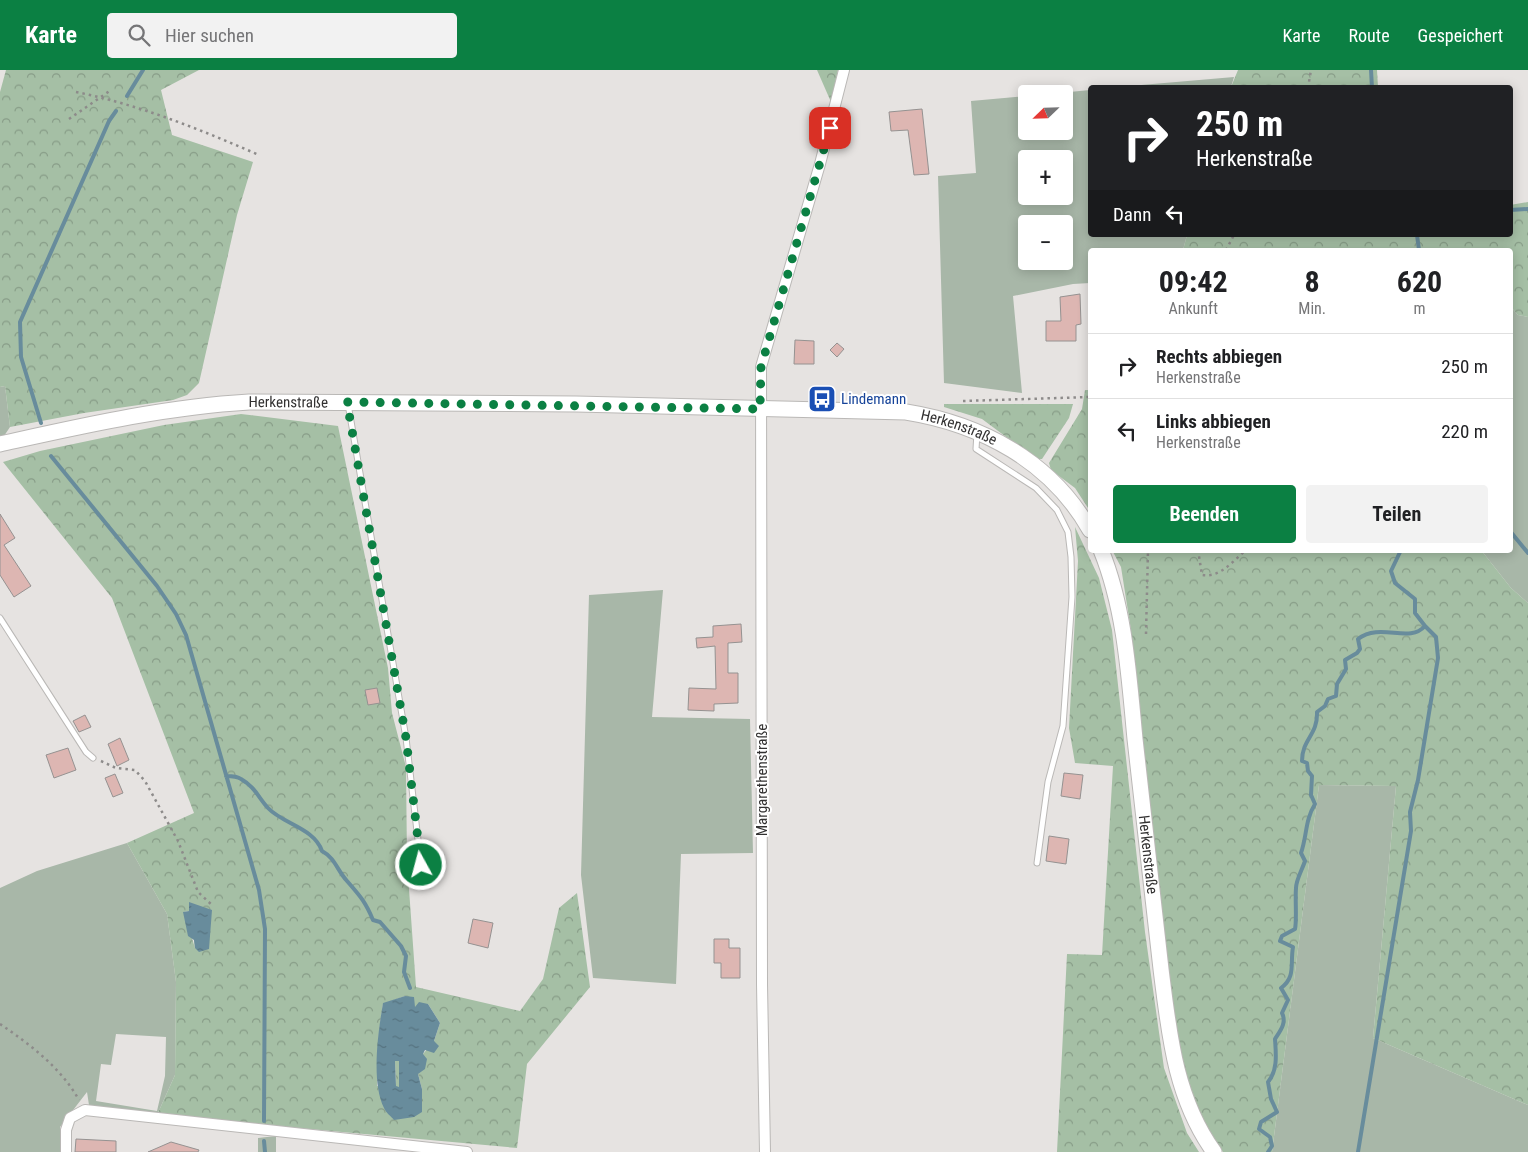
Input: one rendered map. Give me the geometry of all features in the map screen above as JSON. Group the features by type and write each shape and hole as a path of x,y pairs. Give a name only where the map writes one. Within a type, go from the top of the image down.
{"main road":[{"name":"Herkenstraße","path":"0,444 201,405 249,402 906,412 937,417 977,430 1020,454 1047,476 1068,498 1088,527"},
{"name":"Herkenstraße","path":"1102,553 1110,573 1122,626 1160,956 1176,1064 1194,1118 1214,1152"}],"street":[{"path":"760,409 761,367 820,164 844,70"},
{"name":"Margarethenstraße","path":"760,409 762,984 765,1152"},
{"path":"66,1152 66,1130 70,1118 85,1110 467,1152"}],"lane":[{"path":"347,402 406,738 421,865"},
{"path":"977,430 976,449 1036,488 1057,510 1068,532 1072,597 1063,726 1048,782 1037,863"},
{"path":"0,618 86,752 93,758"}],"path":[{"path":"1308,85 1311,70"},
{"path":"69,119 111,90"},
{"path":"76,92 101,97 190,125 259,155"},
{"path":"963,400 1088,398"},
{"path":"1146,634 1148,553"},
{"path":"1198,553 1202,575 1211,576 1222,571 1243,553"},
{"path":"93,758 116,768 135,770 145,781 178,841 198,892 212,905"},
{"path":"0,1024 44,1057 70,1085 85,1110"}],"green space":[{"path":"6,70 199,70 161,90 172,135 253,162 237,215 199,383 187,395 173,400 84,413 10,427 5,386 0,387 0,92"},
{"path":"817,70 838,70 831,102"},
{"path":"1238,70 1377,70 1378,85 1232,85"},
{"path":"1234,77 1232,85 1141,85"},
{"path":"1088,90 1088,237 1186,237 1184,248 1088,248 1088,283 1073,284 1013,296 1022,393 944,383 938,176 976,173 971,101 1018,97 1018,140 1073,140 1073,92"},
{"path":"1528,202 1528,317 1518,315 1513,309 1513,248 1184,248 1186,237 1513,237 1513,204"},
{"path":"1513,309 1518,315 1528,317 1528,603 1511,588 1483,553 1513,553"},
{"path":"5,386 10,427 4,436 0,437 0,387"},
{"path":"1085,390 1088,390 1088,508 1075,488 1051,470 1049,463 1082,409"},
{"path":"944,404 1073,404 1069,418 1042,459 1036,459 982,419 944,407"},
{"path":"241,414 338,426 388,668 392,713 406,767 407,861 416,987 520,1011 543,979 559,908 577,893 590,987 527,1064 517,1148 157,1115 175,1075 176,982 167,914 127,843 194,813 112,598 3,462 40,451 164,425","holes":["189,903 195,948 184,912 189,911","405,996 415,1008 428,1004 440,1023 434,1041 423,1054 418,1074 422,1089 377,1086 379,1032 383,1004"]},
{"path":"1075,527 1099,578 1112,630 1145,932 1164,1068 1187,1133 1199,1152 1057,1152 1067,954 1102,955 1113,766 1075,763 1069,728 1078,561"},
{"path":"1114,553 1483,553 1511,588 1528,603 1528,1105 1373,1038 1396,786 1319,785 1272,1152 1223,1152 1202,1122 1185,1081 1172,1012 1130,624 1121,567"},
{"path":"663,590 652,717 750,719 753,853 681,854 676,984 593,978 581,875 589,595"},
{"path":"1319,785 1396,786 1373,1038 1528,1105 1528,1152 1272,1152"},
{"path":"127,843 167,914 176,982 175,1075 157,1115 89,1105 87,1092 60,1127 60,1152 0,1152 0,888 37,871","holes":["116,1034 166,1037 165,1076 157,1111 96,1101 101,1064 111,1065"]},
{"path":"395,1061 399,1061 400,1087 396,1087"},
{"path":"276,1136 276,1152 258,1152 258,1138"}],"water":[{"path":"189,902 212,910 209,949 199,952 195,948 194,940 188,936 183,912 189,911"},
{"path":"405,996 414,997 415,1007 419,1002 428,1004 440,1023 434,1041 439,1046 434,1053 425,1050 423,1054 427,1059 425,1069 418,1074 422,1089 422,1112 414,1117 394,1120 385,1110 380,1097 377,1057 383,1003","holes":["395,1061 399,1061 399,1087 396,1086"]}],"building":[{"path":"922,109 929,174 914,175 908,130 891,131 889,112"},
{"path":"1080,294 1081,324 1076,325 1076,341 1046,341 1046,321 1061,321 1060,297"},
{"path":"795,340 814,341 814,364 794,364"},
{"path":"837,343 844,349 837,357 830,350"},
{"path":"0,514 15,538 4,545 31,586 14,597 0,575"},
{"path":"741,624 742,642 728,643 728,673 738,673 738,703 714,704 714,711 688,710 689,688 716,689 715,646 697,648 696,638 713,637 713,626"},
{"path":"377,688 380,703 368,705 365,690"},
{"path":"85,715 91,727 79,732 73,721"},
{"path":"120,738 129,760 117,766 108,744"},
{"path":"68,748 76,770 54,778 46,755"},
{"path":"1064,773 1083,775 1080,799 1061,796"},
{"path":"115,774 123,793 113,797 105,778"},
{"path":"1049,836 1069,839 1066,864 1046,861"},
{"path":"473,919 493,923 488,948 468,943"},
{"path":"714,939 729,939 729,948 740,948 740,978 721,978 721,963 714,963"},
{"path":"76,1139 116,1141 116,1152 75,1152"},
{"path":"171,1142 199,1150 198,1152 148,1152"}],"waterway":[{"path":"127,96 143,70"},
{"path":"1371,70 1372,85"},
{"path":"41,423 21,357 20,322 109,121 116,111"},
{"path":"1513,210 1528,209"},
{"path":"1417,237 1419,248"},
{"path":"51,456 157,586 176,614 186,635 259,890 265,929 264,1121"},
{"path":"1513,535 1528,553"},
{"path":"1268,1152 1272,1146 1270,1137 1259,1129 1261,1122 1277,1112 1271,1099 1268,1082 1275,1067 1275,1039 1282,1027 1284,1020 1282,1013 1288,1000 1281,988 1286,984 1292,970 1293,947 1280,941 1282,936 1295,929 1296,885 1305,861 1301,853 1309,816 1315,804 1311,795 1312,776 1308,771 1307,763 1302,761 1304,747 1315,726 1317,712 1325,706 1328,699 1336,696 1337,684 1346,669 1345,660 1360,649 1358,639 1376,632 1411,633 1425,626 1415,613 1415,599 1395,583 1391,571 1400,553"},
{"path":"1358,1152 1411,831 1410,812 1418,780 1438,658 1436,637 1425,626"},
{"path":"226,776 238,777 246,782 268,808 305,832 318,843 322,851 333,861 362,899 373,920 380,922 401,946 406,956 404,972 410,988"},
{"path":"264,1141 265,1152"}],"place":[{"name":"Lindemann","path":"822,399"}],"route":[{"path":"421,865 406,738 347,402 576,404 760,409 761,367 830,128"}]}
